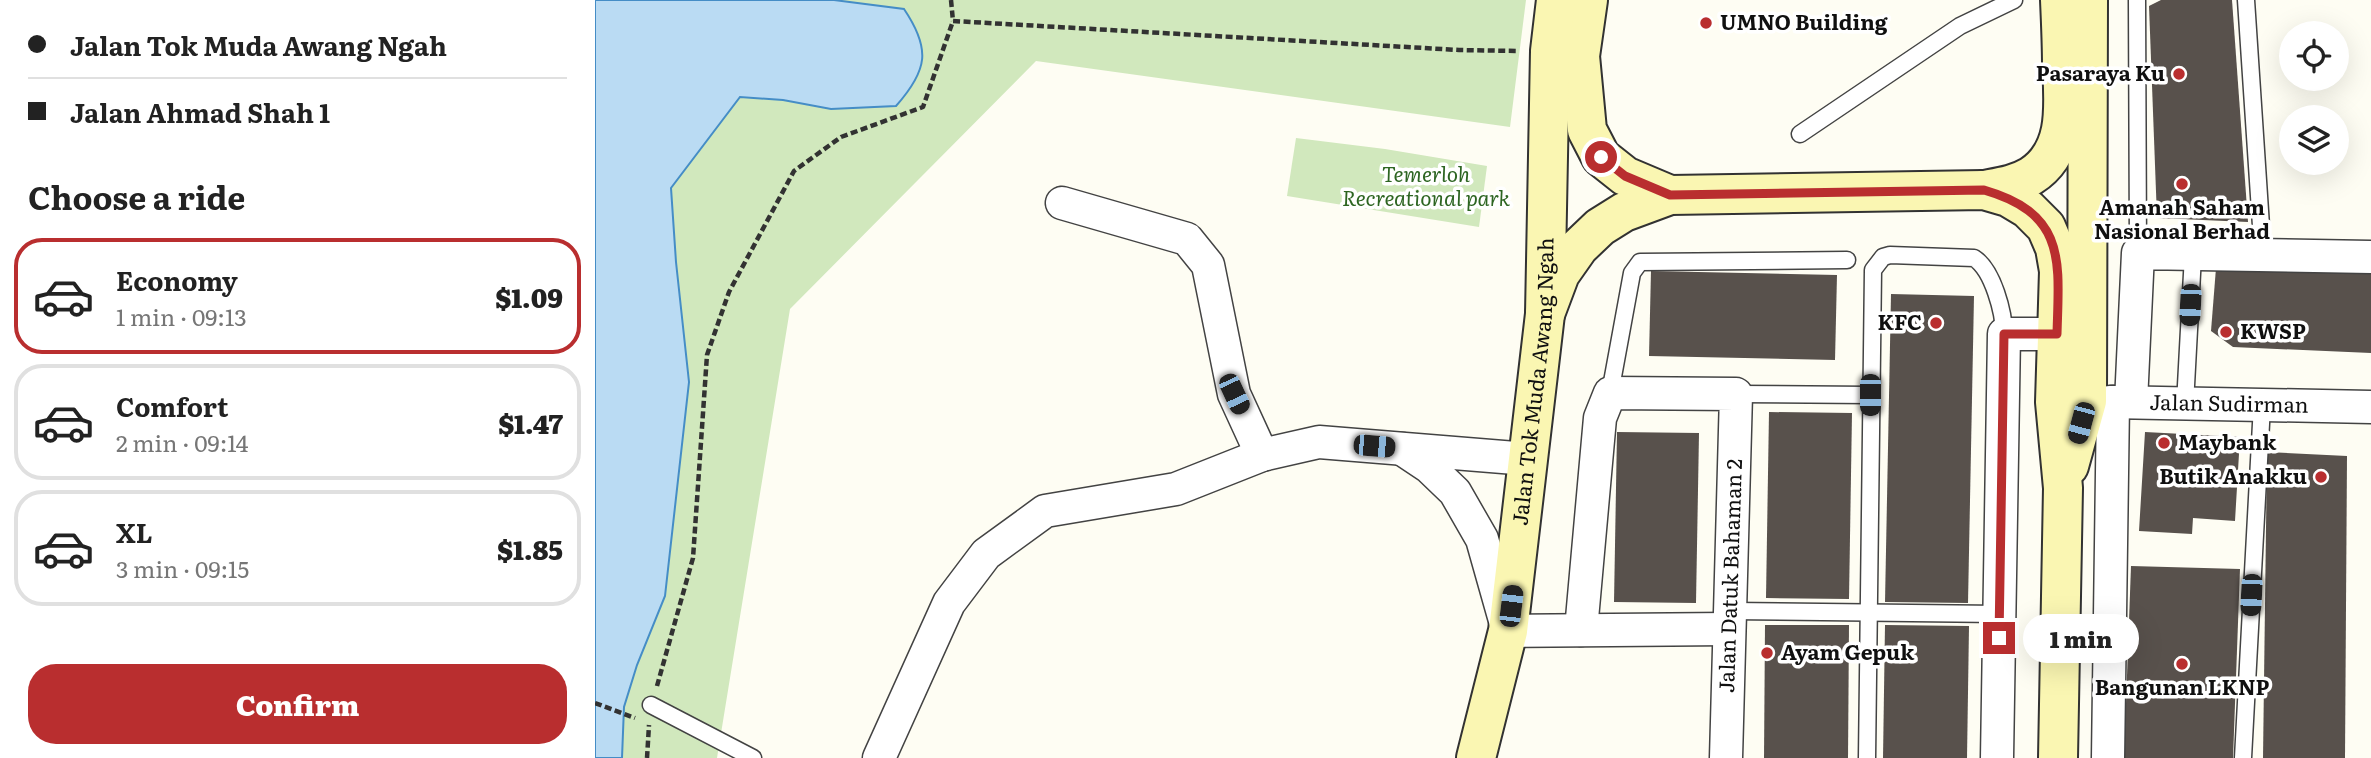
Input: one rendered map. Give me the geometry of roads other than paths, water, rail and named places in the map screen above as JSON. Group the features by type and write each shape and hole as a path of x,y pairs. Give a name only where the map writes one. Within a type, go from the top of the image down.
{"main road":[{"name":"Jalan Tok Muda Awang Ngah","path":"1476,758 1508,631 1545,314 1551,51 1556,0"},
{"path":"1588,0 1580,55 1587,130 1601,157 1625,176 1670,195"},
{"path":"1545,314 1560,274 1580,247 1600,227 1624,212 1670,195 1984,190 2011,185 2032,175 2047,161 2059,139 2064,115 2060,0"},
{"path":"2063,488 2110,402 2088,0"},
{"path":"1984,190 2008,197 2028,209 2046,227 2055,248 2059,271 2055,402 2063,488 2058,758"}],"street":[{"path":"1062,203 1187,239 1207,265 1234,394 1262,455"},
{"path":"2108,758 2110,402 2138,253 2371,257"},
{"path":"1997,758 2004,334 2057,334"},
{"path":"1581,630 1599,418 1610,393 1736,394"},
{"name":"Jalan Datuk Bahaman 2","path":"1726,758 1736,394"},
{"name":"Jalan Sudirman","path":"2110,402 2371,407"},
{"path":"879,758 949,603 986,554 1045,511 1175,489 1262,455 1319,442 1528,459"},
{"path":"1402,449 1429,467 1455,492 1482,539 1508,631 1581,630 1730,620"}],"lane":[{"path":"1800,134 1960,26 2014,0"},
{"path":"2137,0 2138,253"},
{"path":"2246,0 2263,256"},
{"path":"1867,758 1871,278 1877,262 1890,255 1969,257 1979,261 1985,268 2002,310 2004,334"},
{"path":"2185,404 2193,256"},
{"path":"1610,393 1632,272 1640,262 1847,260"},
{"path":"1736,394 1870,395"},
{"path":"2243,758 2262,405"},
{"path":"1730,620 1868,612 2000,614"},
{"path":"651,705 753,758"}],"water":[{"path":"595,0 834,0 904,9 919,36 922,48 920,70 896,106 831,109 783,100 740,97 671,188 689,382 665,596 637,665 624,707 622,758 595,758"}],"place":[{"name":"UMNO Building","path":"1706,23"},
{"name":"Pasaraya Ku","path":"2179,74"},
{"name":"Amanah Saham Nasional Berhad","path":"2182,184"},
{"name":"KFC","path":"1936,323"},
{"name":"KWSP","path":"2226,332"},
{"name":"Maybank","path":"2164,443"},
{"name":"Butik Anakku","path":"2321,477"},
{"name":"Ayam Gepuk","path":"1767,653"},
{"name":"Bangunan LKNP","path":"2182,664"}],"park label":[{"name":"Temerloh Recreational park","path":"1426,187"}]}
